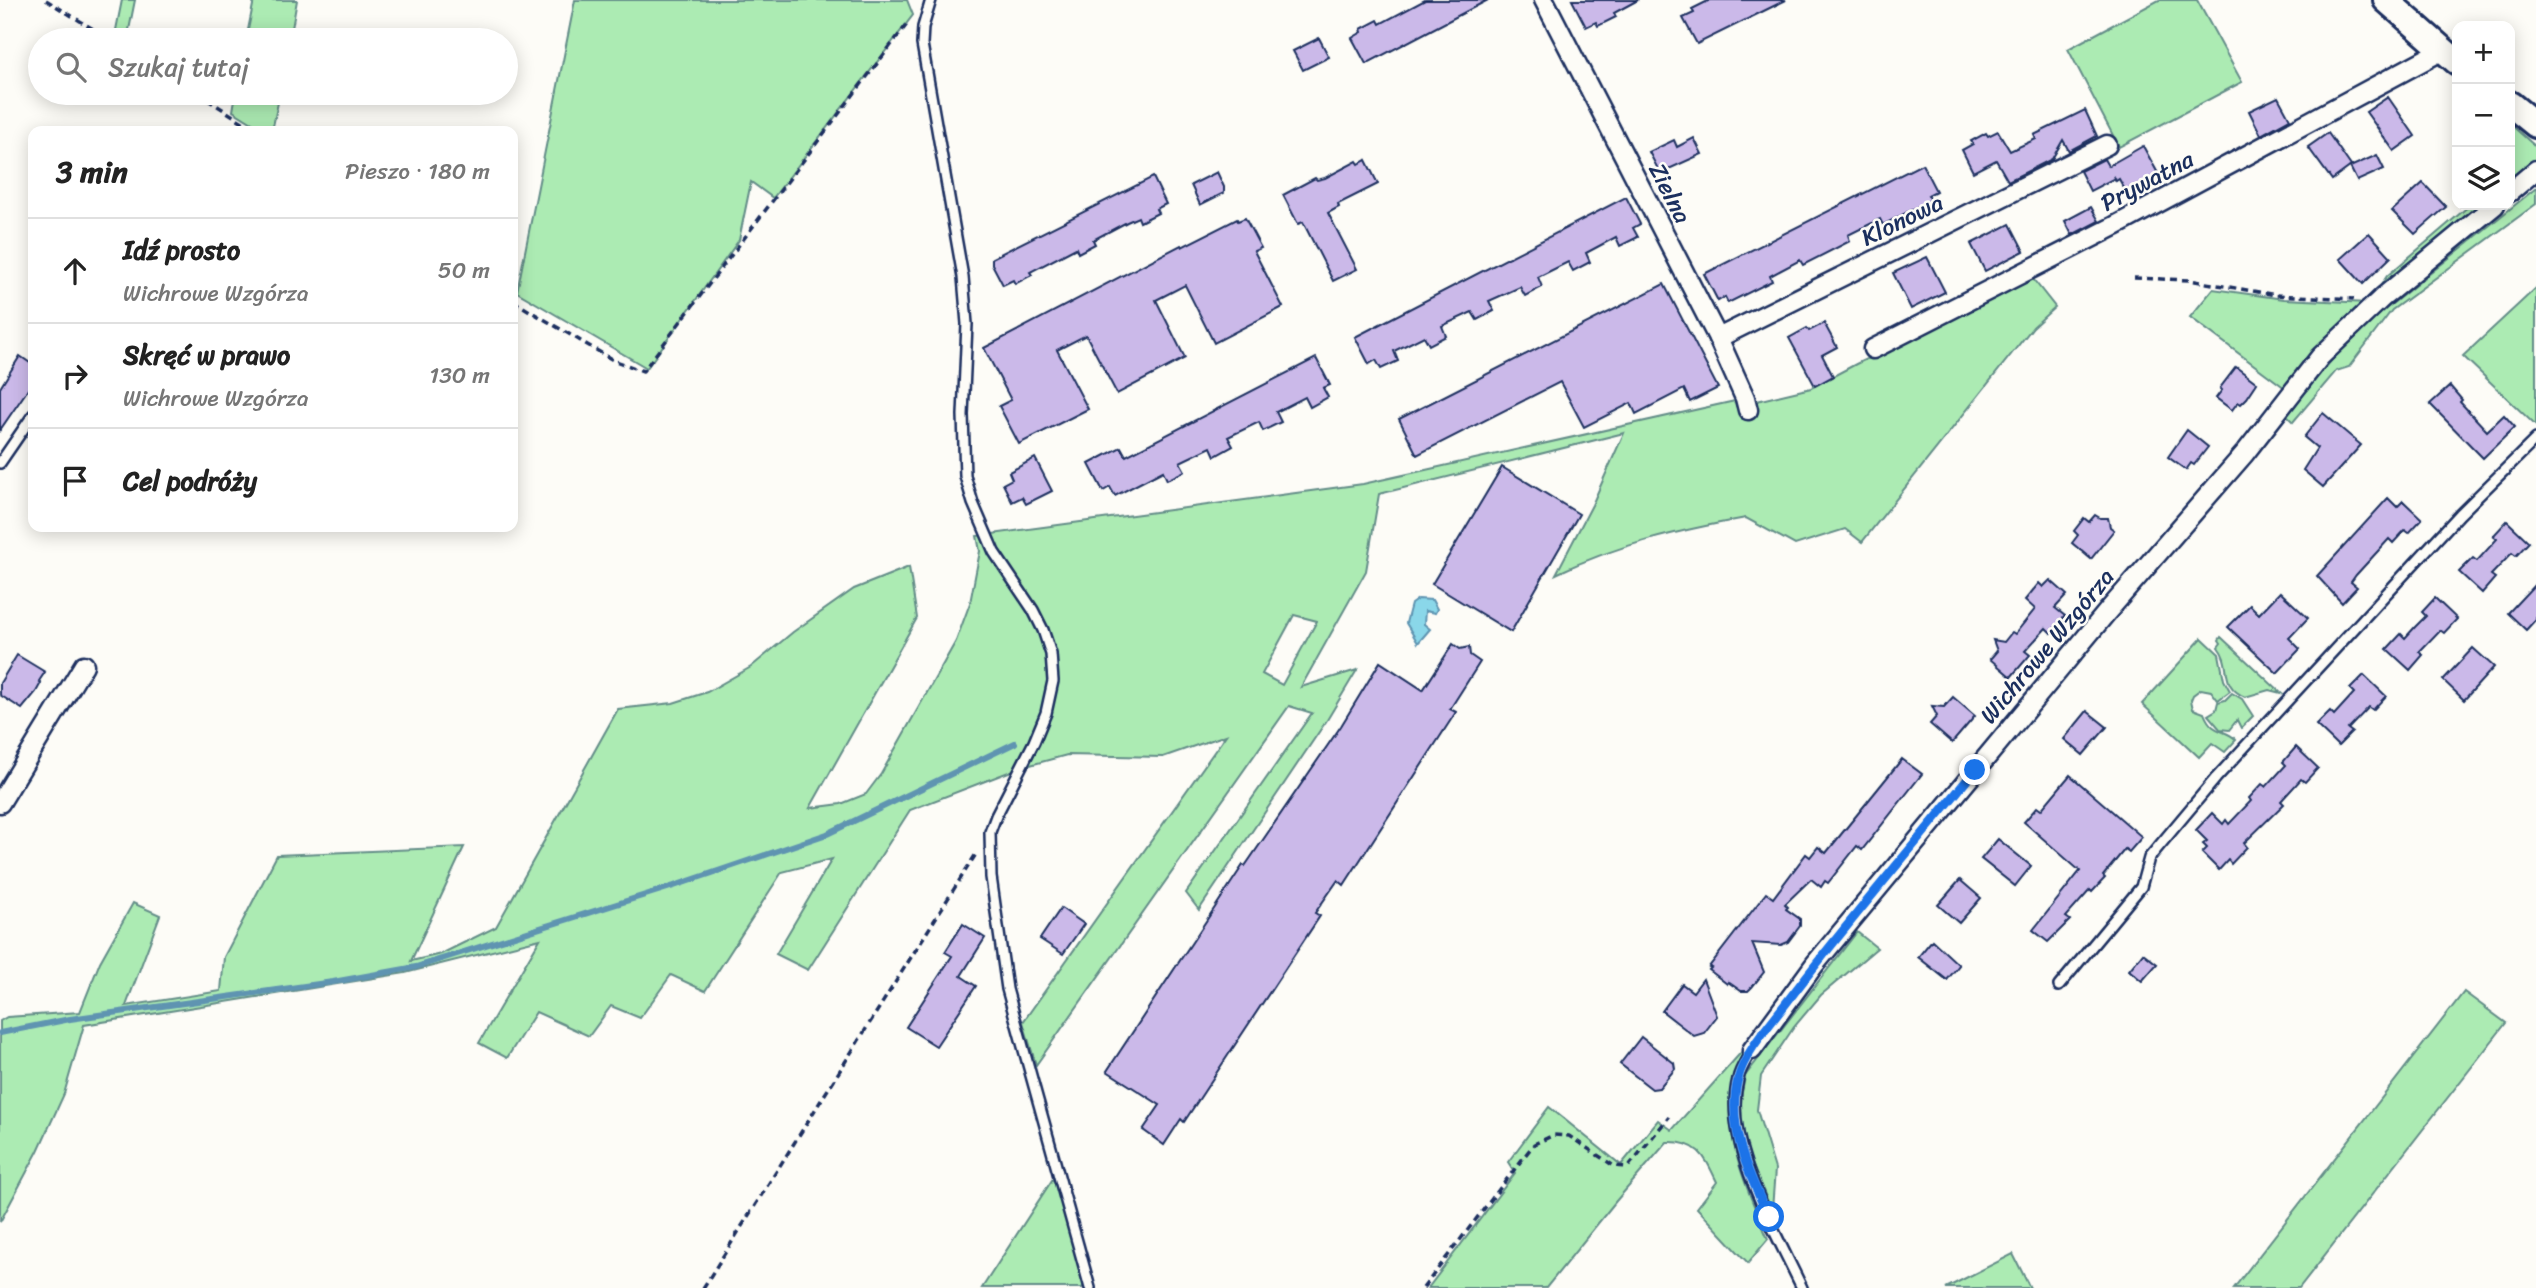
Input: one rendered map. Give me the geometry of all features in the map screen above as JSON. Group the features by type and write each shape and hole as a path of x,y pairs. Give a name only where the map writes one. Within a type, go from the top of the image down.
{"street":[{"name":"Zielna","path":"1544,0 1718,338 1748,410"},
{"path":"2386,0 2450,56"},
{"name":"Prywatna","path":"1873,349 2450,56"},
{"path":"2515,108 2536,125"},
{"name":"Klonowa","path":"1718,338 2107,145"},
{"path":"2515,188 2536,170"},
{"name":"Wichrowe Wzgórza","path":"1752,1050 1823,955 2099,622 2245,453 2320,357 2383,297 2489,210"},
{"path":"0,803 84,665"}],"lane":[{"path":"931,0 923,27 922,44 963,277 967,324 963,415 965,476 973,503 994,552 1044,630 1051,654 1053,681 1046,713 1034,742 990,832 991,877 1007,989 1090,1288"},
{"path":"0,463 28,422"},
{"path":"2059,986 2141,887 2149,858 2216,778 2460,513 2536,439"},
{"name":"Wichrowe Wzgórza","path":"1752,1050 1738,1078 1735,1109 1738,1138 1752,1181 1802,1288"}],"path":[{"path":"46,0 92,28"},
{"path":"518,305 613,360 643,371 912,19"},
{"path":"217,105 249,126"},
{"path":"2134,278 2189,280 2289,296 2342,299 2383,297"},
{"path":"703,1288 990,832"},
{"path":"1423,1288 1534,1144 1554,1135 1569,1136 1614,1166 1628,1167 1669,1117"}],"green space":[{"path":"122,0 135,0 129,28 116,28"},
{"path":"254,0 297,0 292,28 248,28"},
{"path":"575,0 907,0 913,15 773,198 751,182 739,240 647,368 518,293"},
{"path":"2159,0 2197,0 2242,82 2119,147 2068,49"},
{"path":"234,105 277,105 273,126 257,126 233,111"},
{"path":"2515,128 2536,147 2536,165 2515,182"},
{"path":"2536,188 2536,204 2392,310 2349,367 2336,371 2293,422 2286,415 2351,337 2509,210 2515,210 2515,205"},
{"path":"2464,210 2483,210 2289,391 2190,317 2213,289 2284,299 2369,303 2387,276"},
{"path":"2033,279 2055,307 2033,327 1862,542 1845,529 1795,545 1746,518 1649,540 1556,574 1592,505 1624,433 1379,494 1366,571 1301,687 1357,670 1327,720 1199,910 1186,893 1312,713 1289,706 1036,1065 1023,1022 1226,735 1163,757 1067,755 1019,768 910,810 808,970 776,954 832,859 782,872 705,991 671,975 640,1018 611,1006 589,1036 536,1012 507,1058 479,1043 540,939 405,973 84,1025 64,1094 38,1151 0,1222 0,1021 7,1017 80,1012 100,962 133,903 160,915 126,1006 221,991 224,957 277,855 464,847 411,961 441,954 496,927 618,709 673,703 707,692 751,667 793,632 854,589 909,567 917,618 810,808 841,804 866,794 881,774 956,641 970,603 980,551 977,536 1363,484 1735,401 1736,406 1811,388","holes":["1294,615 1317,621 1282,685 1262,674"]},
{"path":"2536,288 2536,426 2463,356"},
{"path":"2221,637 2281,693 2269,690 2245,697 2237,692 2229,681 2225,661 2218,647"},
{"path":"2202,638 2219,654 2224,680 2230,691 2218,700 2211,691 2201,689 2191,700 2193,709 2204,713 2211,725 2236,740 2225,752 2212,743 2199,757 2142,704"},
{"path":"2232,693 2242,699 2253,716 2241,728 2237,720 2229,730 2220,729 2208,715 2216,710 2218,702 2225,700"},
{"path":"1857,932 1877,948 1821,995 1794,1027 1761,1076 1757,1110 1775,1169 1772,1210 1750,1158 1742,1129 1740,1104 1745,1076"},
{"path":"2464,992 2506,1023 2299,1288 2234,1288"},
{"path":"1745,1048 1733,1079 1731,1124 1739,1163 1768,1239 1748,1263 1697,1208 1717,1182 1700,1152 1687,1144 1667,1142 1546,1288 1428,1288 1515,1173 1508,1162 1549,1107 1621,1165 1658,1120 1672,1130"},
{"path":"1054,1177 1084,1285 1082,1288 982,1288"},
{"path":"2013,1254 2030,1288 1946,1288"}],"water":[{"path":"1418,599 1432,600 1437,609 1435,613 1425,611 1424,624 1430,629 1418,643 1406,623 1411,604"}],"building":[{"path":"1425,0 1488,0 1366,64 1352,38 1362,32 1361,29 1378,20 1380,24"},
{"path":"1572,0 1638,0 1614,13 1616,17 1598,26 1596,22 1586,27"},
{"path":"1710,0 1786,0 1697,44 1683,18 1694,13 1692,9"},
{"path":"1319,38 1329,57 1303,70 1293,51"},
{"path":"2278,97 2290,119 2261,135 2249,111"},
{"path":"2388,97 2415,136 2394,151 2366,112"},
{"path":"2085,110 2097,136 2069,151 2063,140 2052,159 2008,181 1996,160 1973,172 1962,150 1973,144 1971,141 1986,133 1988,136 1998,131 2010,151 2036,139 2034,135"},
{"path":"2328,133 2351,166 2332,180 2308,147"},
{"path":"1694,138 1702,154 1660,173 1649,152 1674,140 1677,147"},
{"path":"2143,146 2160,177 2149,184 2152,189 2131,201 2119,179 2116,181 2114,178 2090,191 2080,171 2104,159 2108,166"},
{"path":"2377,155 2384,169 2357,181 2350,167"},
{"path":"1366,160 1378,184 1338,204 1339,207 1328,213 1357,269 1333,281 1303,222 1298,224 1283,195 1315,178 1325,178 1357,161 1359,164"},
{"path":"1922,164 1936,191 1928,195 1931,200 1883,225 1880,219 1848,235 1850,241 1803,265 1800,260 1770,276 1772,281 1728,303 1725,297 1718,301 1704,274"},
{"path":"1217,172 1224,193 1200,205 1191,185"},
{"path":"1153,177 1166,204 1156,209 1158,213 1140,222 1138,217 1127,222 1093,240 1095,244 1078,253 1076,248 1030,272 1032,275 1015,284 1013,280 1003,285 992,264 992,258"},
{"path":"2423,183 2446,207 2415,234 2392,211"},
{"path":"1626,197 1640,224 1633,228 1638,237 1620,246 1616,237 1586,253 1590,262 1573,271 1568,262 1538,277 1542,287 1525,296 1520,287 1489,301 1494,311 1477,320 1472,312 1442,326 1446,336 1429,345 1424,336 1394,351 1398,361 1381,369 1376,360 1369,364 1355,337"},
{"path":"2091,207 2099,221 2072,235 2065,221"},
{"path":"1245,218 1261,248 1254,251 1283,307 1214,343 1185,285 1156,300 1185,358 1117,394 1086,335 1057,350 1088,409 1019,444 999,406 1011,400 984,348 1181,245 1182,247 1237,219 1238,221"},
{"path":"2010,224 2024,251 1985,271 1971,244"},
{"path":"2369,233 2391,257 2363,284 2340,259"},
{"path":"1927,257 1945,292 1911,309 1893,273"},
{"path":"1664,284 1718,388 1690,402 1684,389 1636,414 1631,403 1584,427 1560,382 1417,455 1399,419"},
{"path":"1824,323 1837,347 1822,355 1833,376 1815,386 1789,338 1807,328 1809,331"},
{"path":"20,356 28,362 28,389 0,430 0,388"},
{"path":"1316,358 1330,385 1323,388 1328,397 1310,407 1305,397 1276,412 1281,422 1263,431 1259,422 1228,437 1233,446 1215,456 1211,447 1180,462 1185,471 1167,480 1163,471 1115,496 1110,487 1103,491 1089,464 1121,447 1126,456"},
{"path":"2236,367 2257,383 2247,398 2241,404 2238,402 2232,410 2216,398"},
{"path":"2450,386 2462,400 2460,402 2487,431 2504,415 2515,427 2483,458 2430,404"},
{"path":"2323,413 2361,445 2323,487 2303,470 2317,448 2304,437"},
{"path":"2187,430 2208,447 2194,465 2191,463 2186,470 2168,457"},
{"path":"1035,458 1052,491 1026,504 1022,497 1012,502 1003,484 1012,479 1009,472"},
{"path":"1502,467 1579,514 1511,632 1432,584"},
{"path":"2388,498 2397,507 2403,501 2422,519 2409,533 2405,530 2393,543 2389,539 2356,575 2351,582 2357,587 2342,603 2317,576"},
{"path":"2095,515 2108,518 2110,527 2114,530 2091,559 2072,543 2078,535 2074,531 2084,518 2089,522"},
{"path":"2507,521 2529,542 2516,556 2512,553 2491,575 2495,578 2482,593 2459,572 2473,558 2477,561 2497,539 2493,536"},
{"path":"2050,580 2067,595 2055,608 2065,616 2051,633 2046,628 2025,651 2030,655 2011,677 1990,659 1997,651 1993,640 2004,642 2012,632 2015,634 2035,609 2025,600 2039,583 2043,587"},
{"path":"2536,583 2536,619 2526,630 2508,613"},
{"path":"2280,592 2308,618 2289,638 2300,649 2277,673 2228,627 2250,605 2259,614"},
{"path":"2435,598 2457,619 2444,633 2440,630 2419,652 2423,655 2410,670 2387,649 2401,634 2405,638 2426,616 2422,612"},
{"path":"1453,644 1460,649 1469,647 1470,655 1480,662 1450,709 1456,712 1344,885 1338,880 1315,913 1320,916 1184,1122 1181,1119 1164,1145 1143,1130 1160,1105 1107,1071 1243,865 1245,866 1341,726 1380,662 1423,690"},
{"path":"2473,648 2494,667 2464,700 2443,680"},
{"path":"17,655 45,672 36,692 22,709 0,695 0,683"},
{"path":"2364,675 2386,696 2373,710 2369,707 2348,729 2352,732 2338,746 2316,725 2330,711 2334,715 2354,693 2350,689"},
{"path":"1953,697 1975,716 1952,743 1930,724 1937,716 1932,706 1944,707"},
{"path":"2087,711 2107,727 2083,755 2064,739"},
{"path":"2296,747 2318,768 2305,782 2301,779 2281,801 2284,804 2244,843 2247,847 2231,864 2228,860 2219,870 2202,853 2207,848 2203,844 2207,841 2196,830 2212,813 2223,824 2226,820 2229,824 2251,801 2249,798 2262,784 2266,787 2286,765 2283,762"},
{"path":"1902,759 1922,774 1862,850 1857,846 1828,883 1825,881 1821,887 1811,879 1785,904 1788,907 1786,909 1800,919 1800,926 1788,942 1781,945 1752,943 1764,972 1752,987 1748,991 1741,991 1709,970 1766,893 1773,898 1806,854 1810,857 1818,847 1826,853"},
{"path":"2070,775 2142,837 2129,852 2125,849 2103,876 2105,878 2092,892 2090,890 2066,917 2070,920 2048,942 2033,930 2080,871 2024,822 2037,807 2041,810"},
{"path":"1998,839 2031,866 2015,886 1981,859"},
{"path":"1960,880 1981,898 1959,923 1938,905"},
{"path":"1061,908 1084,924 1063,954 1040,939"},
{"path":"963,924 985,938 961,976 976,986 936,1046 906,1027 952,956 945,952"},
{"path":"1932,940 1959,965 1947,980 1918,957"},
{"path":"2143,953 2157,964 2142,981 2129,970"},
{"path":"1703,979 1717,1016 1704,1033 1694,1036 1662,1011 1682,984 1693,992"},
{"path":"1641,1037 1674,1063 1675,1069 1659,1088 1652,1089 1620,1064"}],"waterway":[{"path":"0,1033 70,1019 333,982 416,967 674,886 827,834 1015,743"}],"route":[{"path":"1769,1217 1752,1181 1738,1138 1735,1109 1738,1078 1762,1035 1815,964 1975,770"}]}
